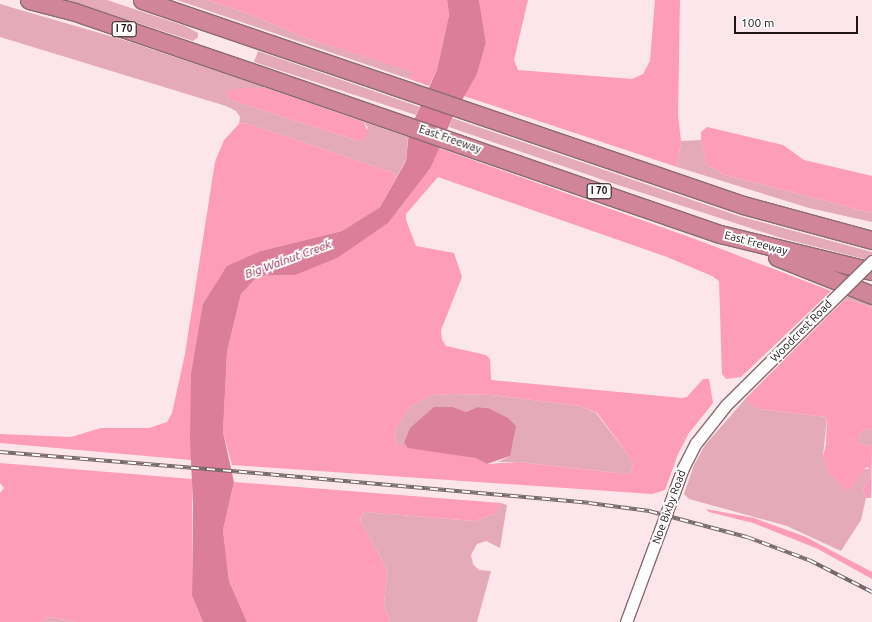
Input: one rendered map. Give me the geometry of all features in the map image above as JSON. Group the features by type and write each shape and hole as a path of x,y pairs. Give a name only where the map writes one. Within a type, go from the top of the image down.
{"highway":[{"name":"East Freeway","path":"29,0 75,12 377,114 720,234 872,271"},
{"path":"142,0 743,205 836,231 872,238"},
{"path":"720,234 872,295"}],"street":[{"name":"Woodcrest Road","path":"729,402 872,261"},
{"name":"Noe Bixby Road","path":"626,622 686,461 703,432 729,402"}],"shaded area":[{"path":"67,0 107,0 185,26 198,33 198,37 193,41"},
{"path":"177,0 207,0 246,13 306,38 413,72 409,79"},
{"path":"207,0 447,0 449,15 437,70 429,86 409,79 412,72 306,38 246,13"},
{"path":"479,0 528,0 514,60 518,70 632,79 643,74 650,61 655,0 680,0 678,115 681,141 677,167 464,96 477,74 486,43"},
{"path":"0,4 127,41 267,88 249,88 226,93 228,99 358,141 368,128 364,122 408,137 406,160 396,178 394,173 246,123 239,124 240,117 236,111 226,106 0,37"},
{"path":"258,51 420,107 416,115 254,62"},
{"path":"267,88 364,122 368,133 363,140 358,141 228,99 226,93 230,90"},
{"path":"452,118 739,216 872,252 872,261 781,238 612,183 449,127"},
{"path":"246,123 394,173 396,178 380,207 342,231 261,251 191,374 191,460 0,443 0,434 71,437 101,428 149,428 167,422 172,413 185,354 215,162 224,140 239,124"},
{"path":"707,127 783,145 804,160 872,176 872,213 725,175 707,165 701,140 701,132"},
{"path":"701,140 707,165 725,175 872,213 872,222 809,208 677,167 681,141"},
{"path":"439,148 695,239 831,291 741,377 726,379 722,374 719,281 712,276 667,257 438,177 406,214 406,220 416,246 454,253 462,277 441,330 442,340 446,346 486,355 490,359 491,380 682,398 687,397 703,379 709,379 713,403 689,433 678,454 665,490 652,494 232,465 223,432 227,352 241,294 258,276 295,275 431,167","holes":["431,395 492,395 581,406 597,413 629,456 633,464 631,472 627,474 518,462 487,464 475,458 397,444 394,437 397,427 410,407"]},
{"path":"847,296 872,305 872,308 850,300 843,301"},
{"path":"850,300 872,308 872,428 862,431 858,437 858,443 872,447 871,498 866,498 863,489 871,473 868,467 864,469 851,489 846,490 829,473 823,456 826,444 827,417 759,409 752,406 747,401 747,397 843,301"},
{"path":"431,395 492,395 581,406 596,413 629,456 633,464 631,472 627,474 518,462 498,462 510,456 488,408 477,407 466,412 453,407 404,443 408,448 397,444 394,437 397,427 410,407"},
{"path":"747,397 747,401 759,409 827,417 823,456 860,473 864,469 870,469 871,473 863,489 866,498 861,520 841,551 787,526 689,499 684,494 694,465 705,445"},
{"path":"872,428 872,447 858,443 858,437 862,431"},
{"path":"0,463 192,479 192,596 203,622 77,622 49,617 41,622 0,622 0,493 4,488 0,483"},
{"path":"234,482 501,503 497,513 475,521 364,512 360,519 387,570 384,605 390,622 247,622 229,581 223,530"},
{"path":"501,503 507,505 500,548 486,541 477,544 471,555 473,564 479,570 491,571 477,622 390,622 384,605 387,570 360,519 364,512 475,521 497,513"},
{"path":"706,509 754,518 806,537 872,572 872,579 818,549 753,523 709,512"},
{"path":"49,617 77,622 41,622"}],"water":[{"name":"Big Walnut Creek","path":"447,0 479,0 486,43 477,74 454,114 431,167 388,223 337,258 295,275 258,276 241,294 227,352 223,432 234,482 223,530 229,581 247,622 203,622 192,596 193,505 190,439 191,374 203,304 227,266 261,251 342,231 380,207 406,161 409,131 437,70 449,15"},
{"path":"434,407 453,407 466,412 477,407 488,408 508,418 516,426 510,456 487,464 475,458 408,448 404,443 410,428"}],"railway":[{"path":"0,452 589,503 649,511 747,537 809,560 872,592"}]}
